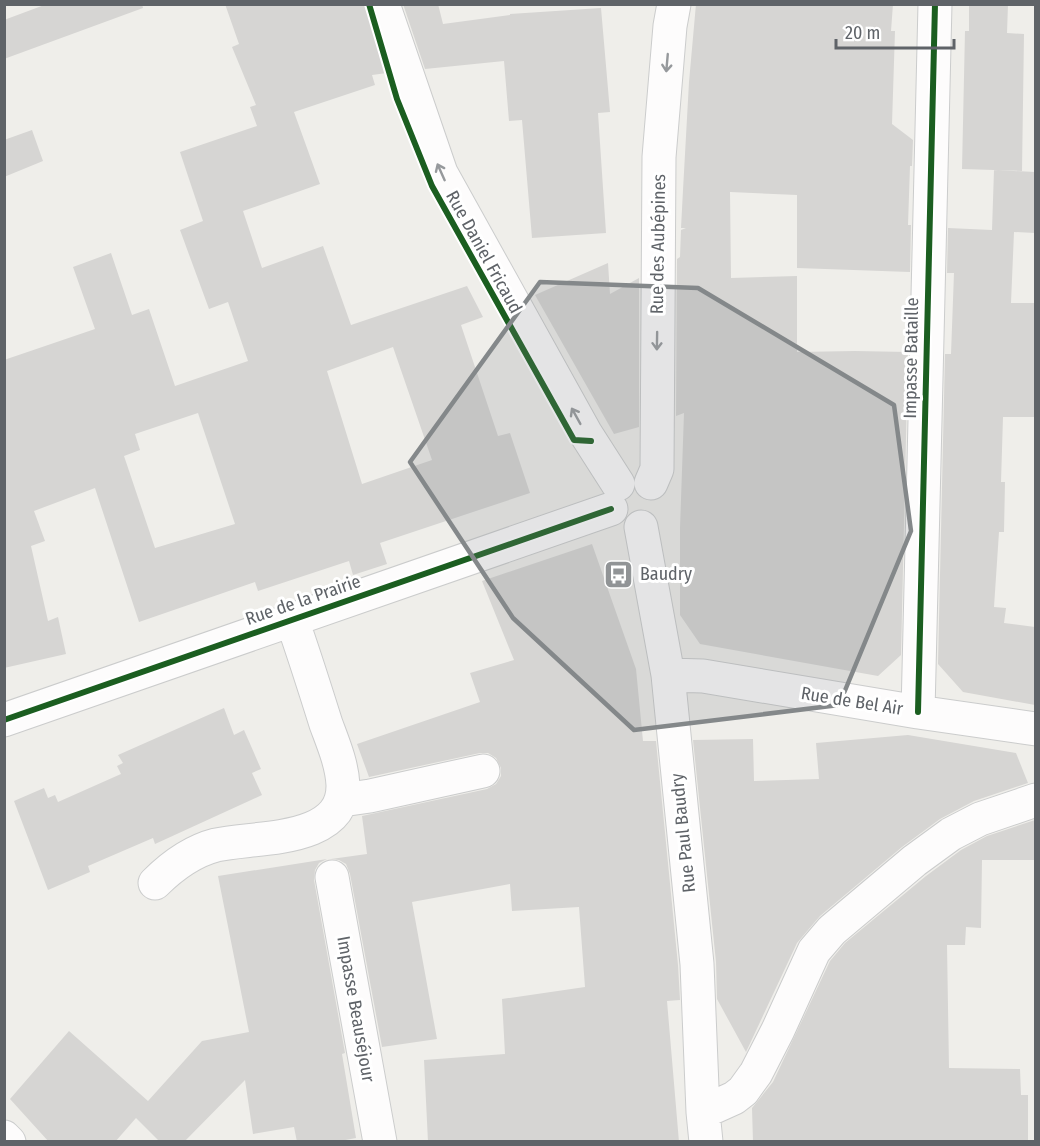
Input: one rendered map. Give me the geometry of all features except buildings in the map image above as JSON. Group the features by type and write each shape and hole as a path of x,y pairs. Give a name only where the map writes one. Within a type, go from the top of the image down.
{"street":[{"name":"Rue Daniel Fricaud","path":"383,4 441,173 586,434 614,496"},
{"name":"Rue des Aubépines","path":"651,483 657,469 659,158 670,26 674,4"},
{"name":"Impasse Bataille","path":"918,712 934,4"},
{"path":"642,478 651,483 660,496 659,512 649,524 641,527 626,526 613,516 614,496 625,479 642,478"},
{"name":"Rue de la Prairie","path":"4,720 292,620 614,496"},
{"name":"Rue Paul Baudry","path":"641,527 668,675 697,964 704,1127"},
{"path":"155,883 169,869 190,856 215,846 312,830 334,814 342,800 343,784 335,751 292,620"},
{"name":"Rue de Bel Air","path":"668,675 703,676 1035,729"},
{"path":"342,800 483,771"},
{"path":"704,1127 743,1091 756,1073 814,951 832,930 914,861 951,834 980,819 1035,800"},
{"name":"Impasse Beauséjour","path":"332,878 380,1142"},
{"path":"4,1137 9,1142"}],"highlighted area":[{"path":"540,282 698,288 894,405 911,531 839,705 634,730 513,618 410,462"}],"cycle path":[{"path":"369,4 397,99 432,186 574,440 591,441"},
{"path":"918,712 935,4"},
{"path":"4,720 611,509"}],"place":[{"name":"Baudry","path":"619,574"}]}
